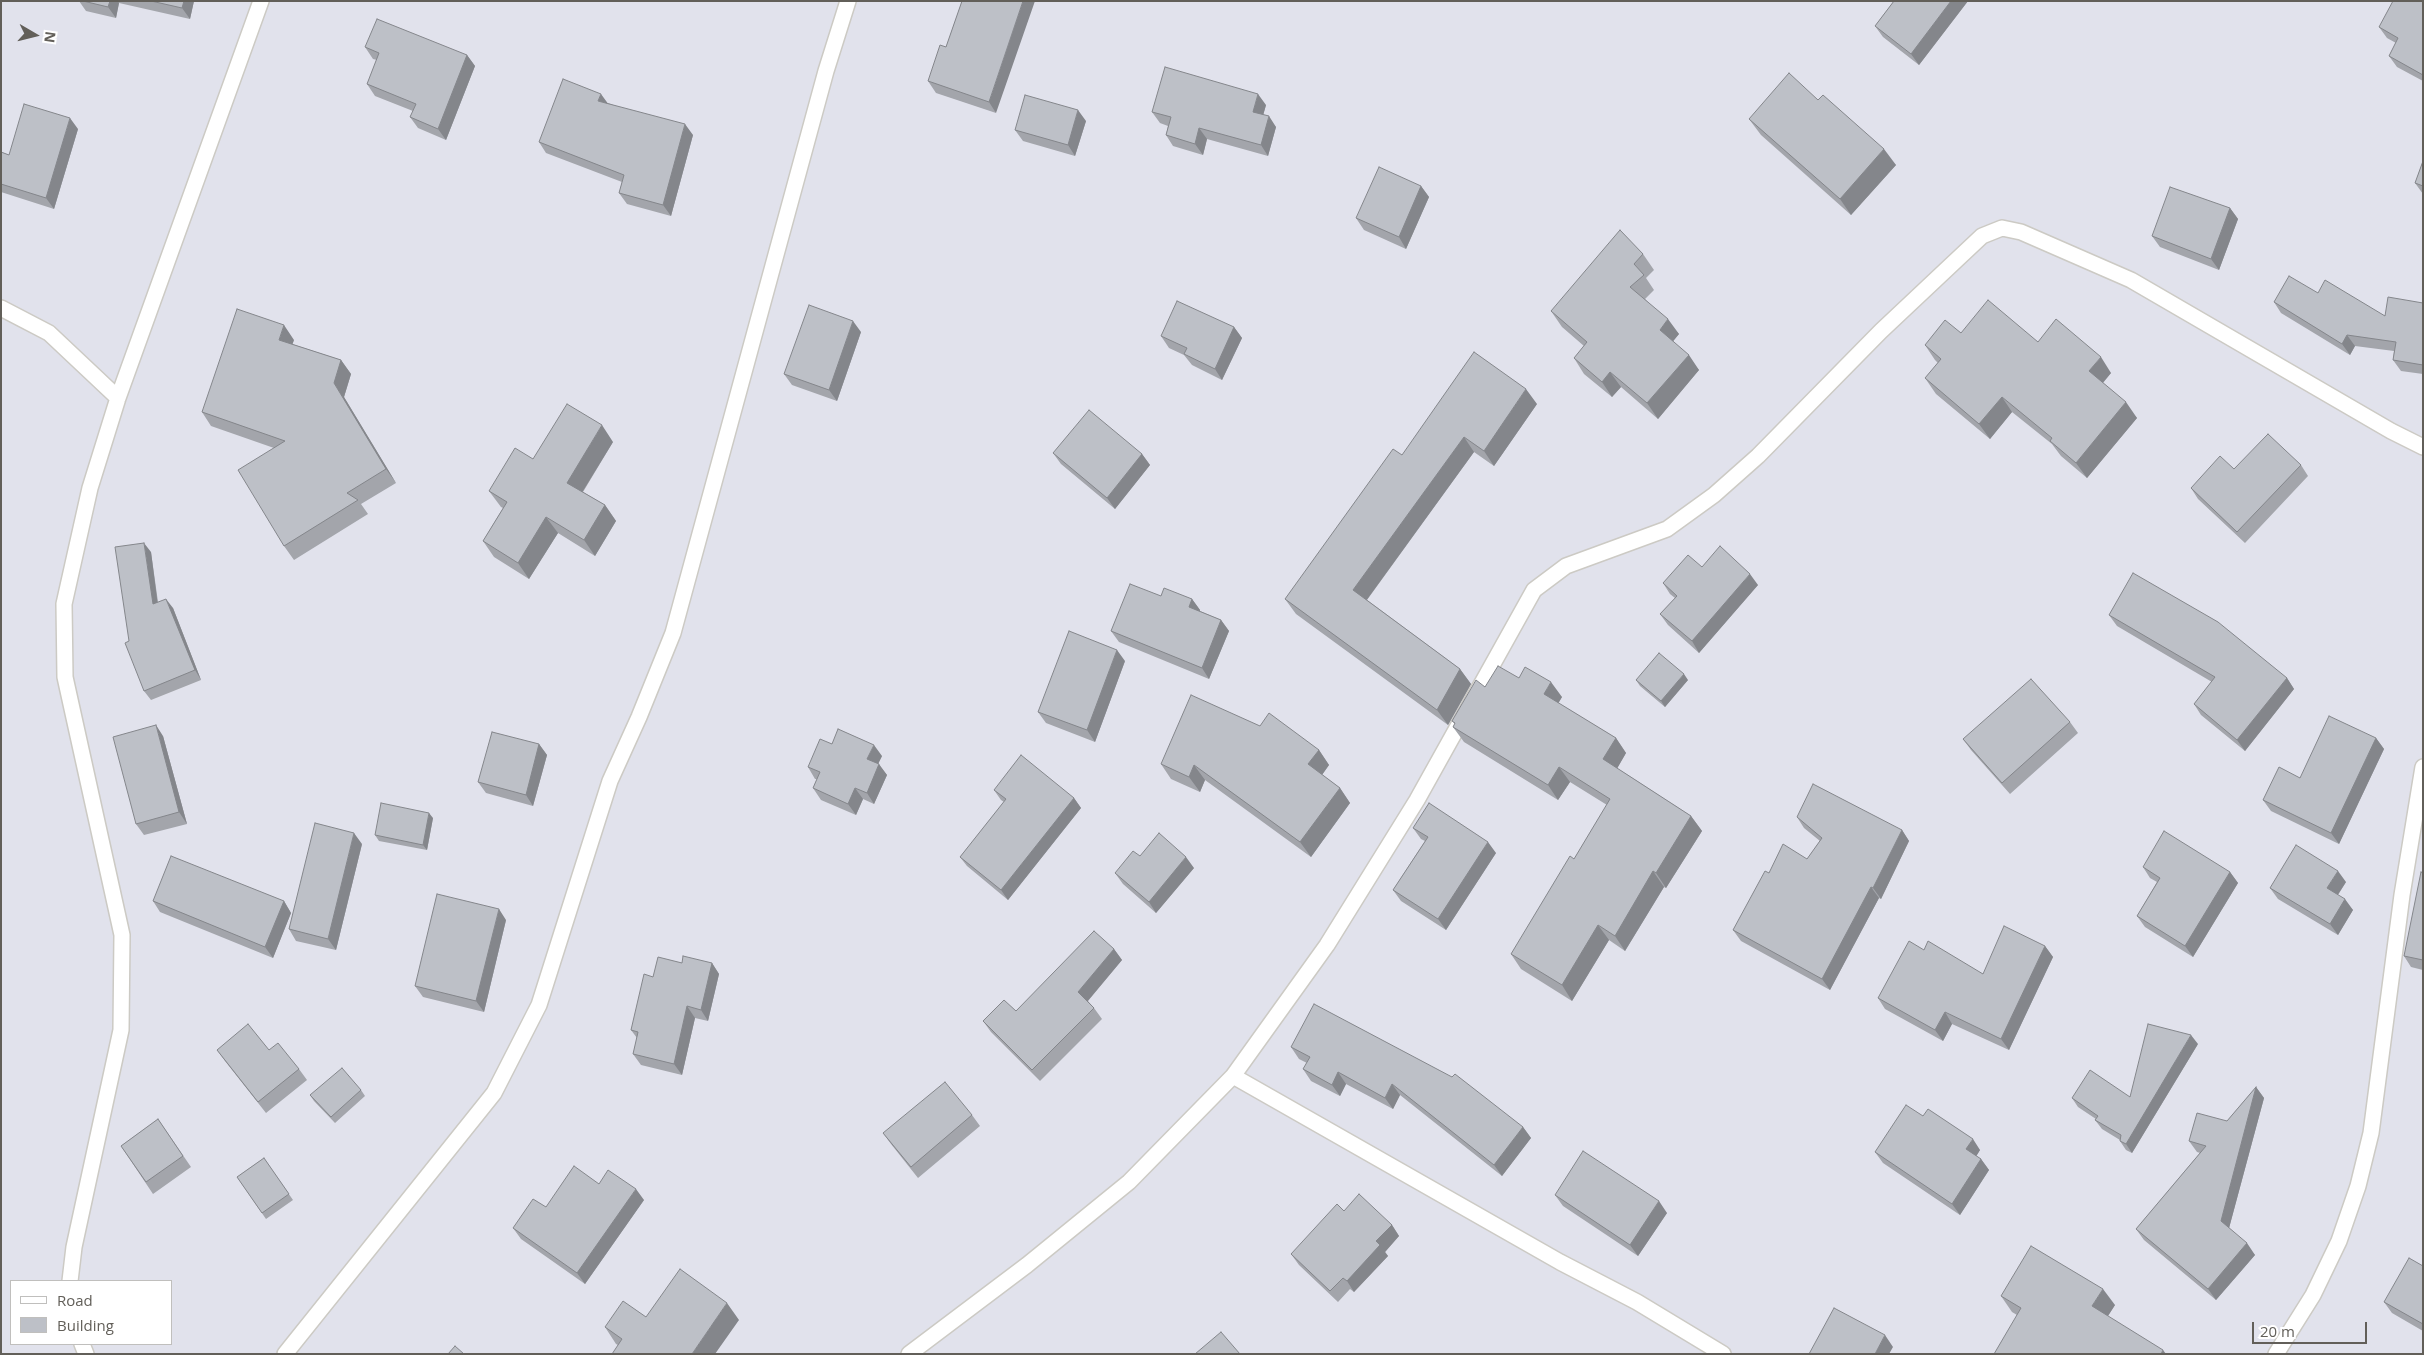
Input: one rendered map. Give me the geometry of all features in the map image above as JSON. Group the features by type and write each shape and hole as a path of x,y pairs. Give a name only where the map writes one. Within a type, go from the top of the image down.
{"street":[{"path":"70,1280 74,1246 121,1030 122,935 65,677 64,604 90,488 118,398 260,1"},
{"path":"285,1354 494,1094 539,1005 610,781 639,717 673,633 821,90 848,1"},
{"path":"909,1354 1027,1265 1129,1182 1232,1076 1327,945 1416,800 1534,590 1566,566 1667,529 1714,495 1758,456 1881,332 1982,236 2002,228 2021,232 2131,280 2391,431 2423,447"},
{"path":"1,308 49,333 118,398"},
{"path":"2276,1354 2313,1295 2339,1241 2358,1186 2372,1133 2402,896 2423,767"},
{"path":"1232,1076 1551,1258 1637,1302 1723,1354"}],"building":[{"path":"83,1 110,1 108,7"},
{"path":"151,1 184,1 182,8"},
{"path":"962,1 1023,1 989,102 928,81 940,45 946,47"},
{"path":"1894,1 1951,1 1911,54 1875,26"},
{"path":"2393,1 2423,1 2423,75 2389,56 2398,38 2379,27"},
{"path":"377,19 467,55 438,129 410,117 416,104 367,84 379,53 365,47"},
{"path":"1165,67 1258,94 1253,112 1269,116 1261,145 1199,128 1195,144 1166,135 1171,117 1152,112"},
{"path":"1789,73 1818,100 1823,95 1884,149 1840,199 1749,119"},
{"path":"563,79 601,94 598,101 685,124 663,205 619,193 624,175 539,142"},
{"path":"1025,95 1078,110 1068,145 1015,130"},
{"path":"24,104 70,118 46,198 1,184 1,152 9,155"},
{"path":"2423,161 2423,186 2415,183"},
{"path":"1379,167 1421,186 1399,237 1356,218"},
{"path":"2170,187 2230,208 2211,259 2152,236"},
{"path":"1620,230 1643,254 1634,264 1644,275 1630,287 1668,319 1660,330 1689,355 1647,403 1610,372 1602,382 1574,358 1587,342 1551,311"},
{"path":"2289,276 2318,293 2325,280 2385,316 2388,297 2423,303 2423,365 2393,360 2396,342 2347,335 2342,344 2274,302"},
{"path":"1988,300 2038,342 2056,319 2101,357 2089,371 2126,402 2076,463 2050,441 2052,438 2002,397 1979,424 1925,378 1941,359 1925,345 1945,320 1961,333"},
{"path":"1177,301 1234,327 1215,369 1184,354 1187,348 1161,336"},
{"path":"809,305 853,321 829,390 784,374"},
{"path":"237,309 284,325 279,340 341,360 334,383 386,469 347,493 358,500 284,546 238,470 285,441 202,412"},
{"path":"1474,352 1526,389 1484,451 1464,437 1353,590 1460,669 1437,710 1285,599 1393,449 1402,455"},
{"path":"567,404 602,425 567,483 605,505 584,540 546,517 518,563 483,541 507,502 489,491 515,448 533,459"},
{"path":"1089,410 1142,454 1107,498 1053,453"},
{"path":"2268,434 2301,465 2237,532 2191,488 2220,456 2234,469"},
{"path":"144,543 153,604 166,599 195,670 144,691 125,643 129,641 115,547"},
{"path":"1720,546 1750,574 1692,641 1660,614 1677,596 1663,583 1688,555 1702,567"},
{"path":"2133,573 2218,622 2287,678 2237,740 2194,704 2215,677 2109,615"},
{"path":"1130,584 1161,596 1164,588 1192,599 1189,607 1221,620 1202,668 1111,631"},
{"path":"1069,631 1117,650 1087,730 1038,712"},
{"path":"1659,653 1684,674 1661,701 1636,680"},
{"path":"1498,666 1519,678 1525,667 1551,682 1544,694 1616,738 1603,759 1691,816 1656,873 1653,871 1615,936 1598,925 1562,985 1511,954 1570,856 1574,859 1610,799 1559,767 1548,785 1453,727 1455,723 1452,721 1476,680 1485,687"},
{"path":"2031,679 2070,722 2002,783 1963,739"},
{"path":"1191,695 1260,726 1269,713 1319,750 1308,764 1340,788 1300,842 1194,765 1189,777 1161,764"},
{"path":"2329,716 2376,738 2331,833 2263,800 2279,767 2300,778"},
{"path":"156,725 179,812 136,824 113,737"},
{"path":"838,729 874,745 867,759 879,764 867,793 855,788 848,804 813,788 820,772 808,767 820,739 832,744"},
{"path":"492,732 539,744 526,795 478,782"},
{"path":"1021,755 1074,798 1001,890 960,857 1006,799 994,790"},
{"path":"1813,784 1902,830 1873,888 1871,887 1822,979 1733,930 1765,871 1769,873 1783,844 1807,859 1822,838 1797,817"},
{"path":"381,803 429,813 423,845 375,835"},
{"path":"1429,803 1488,842 1438,919 1393,890 1428,837 1413,828"},
{"path":"315,823 354,833 328,939 289,929"},
{"path":"2164,831 2230,872 2185,946 2137,916 2160,878 2143,867"},
{"path":"1159,833 1186,857 1149,902 1115,873 1133,851 1140,856"},
{"path":"2296,845 2338,871 2327,888 2345,899 2330,924 2270,888"},
{"path":"171,856 284,901 265,947 153,901"},
{"path":"2421,872 2423,873 2423,960 2404,956"},
{"path":"437,894 499,909 476,1001 415,986"},
{"path":"2004,926 2045,946 2001,1039 1945,1012 1935,1030 1878,998 1909,941 1924,950 1928,941 1983,974"},
{"path":"1094,931 1114,949 1078,992 1094,1008 1032,1070 983,1021 1004,1000 1016,1011"},
{"path":"683,956 712,963 701,1010 687,1006 674,1064 633,1054 638,1032 631,1030 644,974 653,977 658,957 682,963"},
{"path":"1314,1004 1452,1077 1455,1074 1523,1127 1494,1165 1392,1084 1385,1098 1338,1072 1332,1085 1303,1069 1310,1057 1291,1047"},
{"path":"248,1024 269,1050 278,1043 299,1069 258,1102 217,1050"},
{"path":"2148,1024 2191,1035 2126,1144 2120,1141 2121,1135 2095,1120 2098,1116 2072,1098 2090,1070 2130,1097"},
{"path":"342,1068 361,1090 331,1117 310,1095"},
{"path":"945,1082 972,1115 911,1167 883,1133"},
{"path":"2256,1087 2221,1221 2247,1243 2208,1289 2136,1229 2206,1146 2189,1141 2197,1113 2227,1121"},
{"path":"1906,1105 1923,1116 1928,1109 1973,1139 1966,1149 1981,1159 1952,1204 1875,1152"},
{"path":"158,1119 183,1156 146,1182 121,1146"},
{"path":"1583,1151 1659,1201 1630,1245 1555,1195"},
{"path":"264,1158 289,1194 262,1213 237,1177"},
{"path":"574,1166 599,1184 608,1170 636,1189 577,1273 513,1228 533,1199 546,1207"},
{"path":"1359,1194 1392,1225 1376,1241 1380,1245 1347,1281 1343,1278 1330,1291 1291,1254 1337,1204 1344,1211"},
{"path":"2031,1246 2103,1289 2092,1306 2163,1350 2161,1354 1994,1354 2021,1308 2001,1296"},
{"path":"2409,1258 2423,1266 2423,1324 2384,1302"},
{"path":"680,1269 727,1303 692,1354 612,1354 622,1339 605,1327 623,1301 646,1317"},
{"path":"1834,1308 1885,1335 1875,1354 1809,1354"},
{"path":"1221,1332 1240,1354 1195,1354"},
{"path":"455,1346 464,1354 448,1354"}]}
